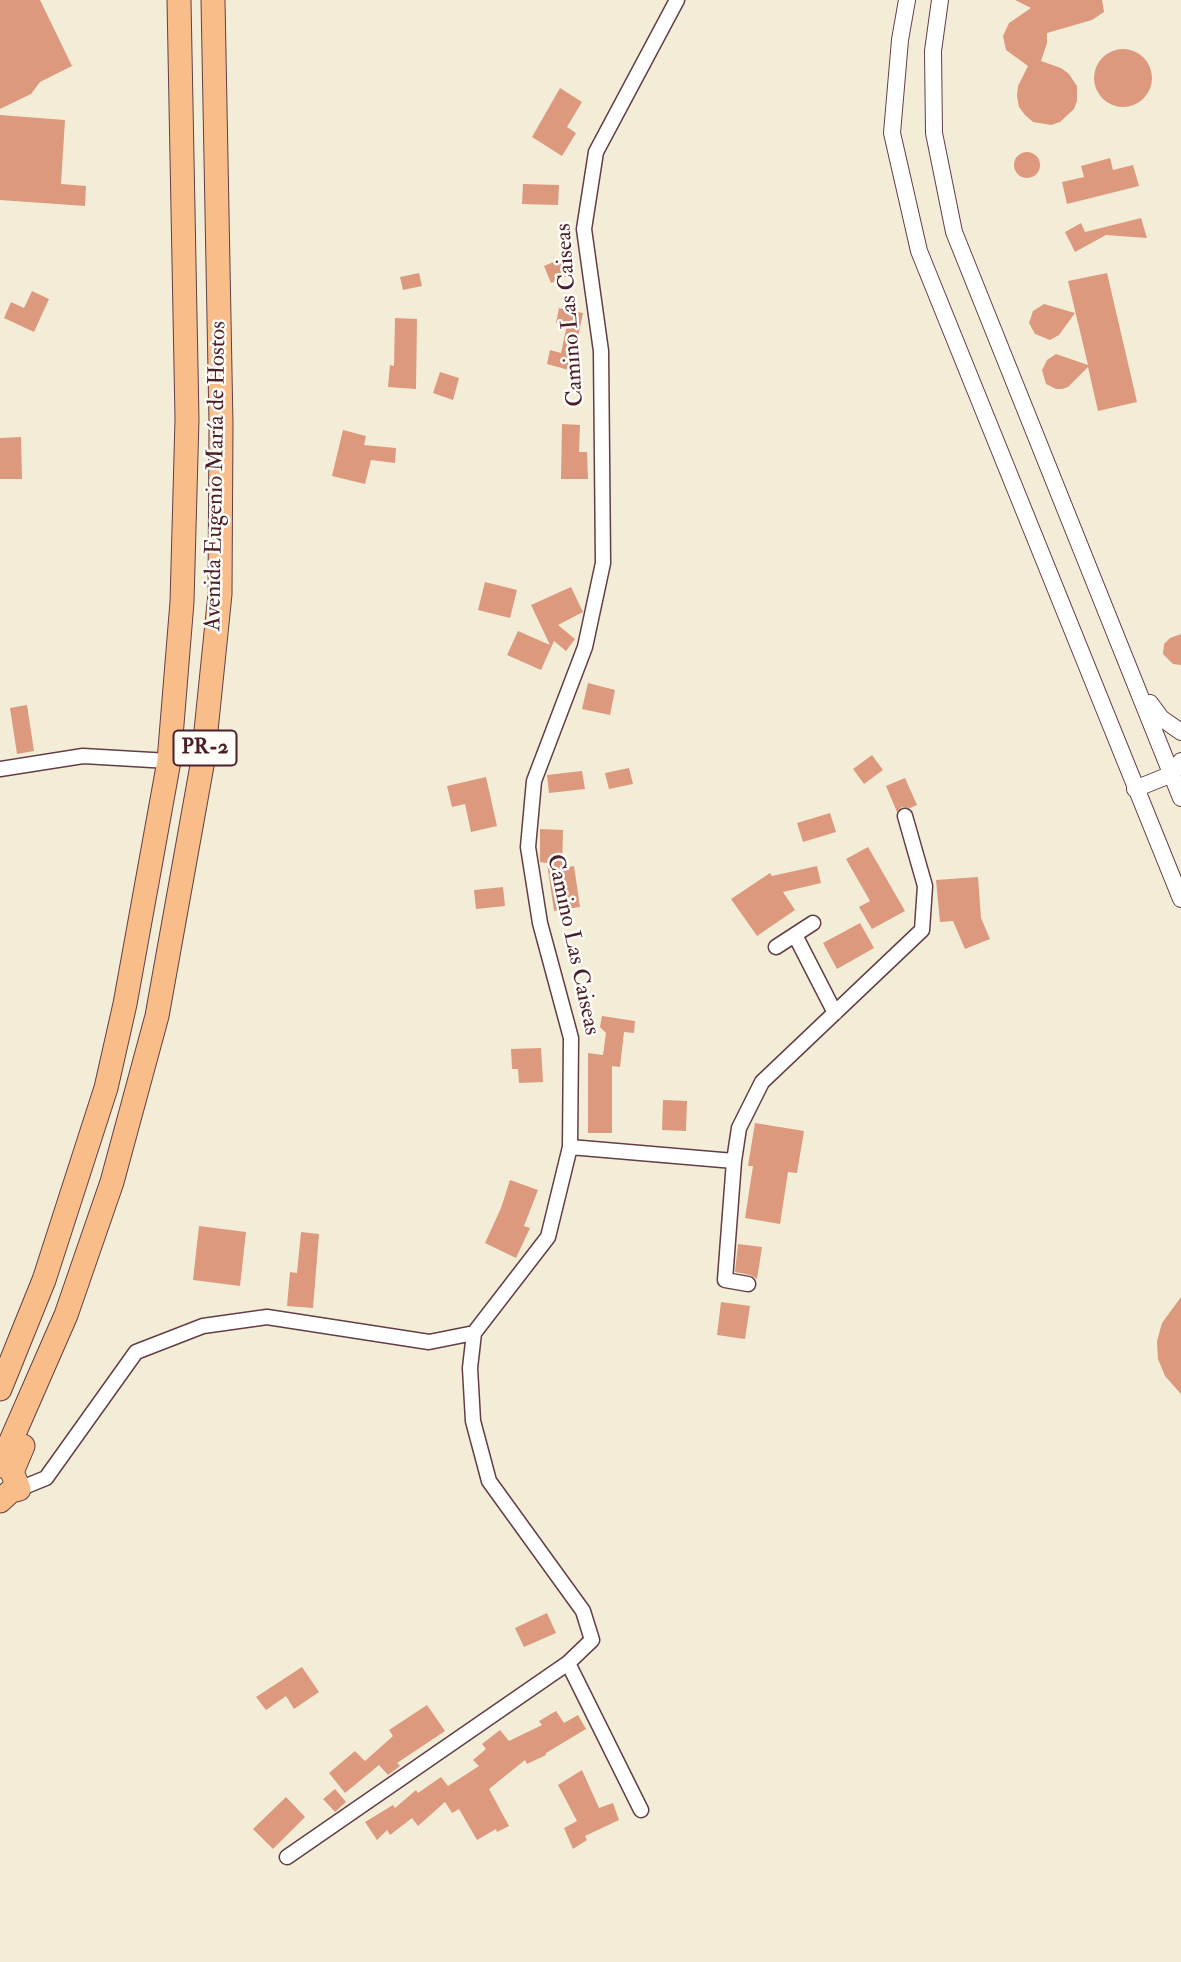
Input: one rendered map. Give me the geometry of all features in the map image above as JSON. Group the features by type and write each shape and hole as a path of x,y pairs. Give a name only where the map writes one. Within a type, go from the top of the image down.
{"highway":[{"name":"Avenida Eugenio María de Hostos","path":"0,1389 44,1280 106,1088 125,1004 169,761 182,602 187,419 179,0"},
{"name":"Avenida Eugenio María de Hostos","path":"0,1466 66,1315 112,1182 158,1016 204,760 220,594 221,424 214,0"},
{"path":"9,1495 12,1472 42,1401 41,1374"}],"street":[{"name":"Camino Las Caiseas","path":"474,1333 548,1237 570,1147 571,1038 540,923 528,847 534,781 585,647 603,563 601,351 584,229 596,152 677,0"},
{"path":"907,0 900,40 892,133 919,251 1181,899"},
{"path":"940,0 933,51 934,133 954,232 1135,683 1178,770 1181,798"},
{"path":"1135,683 1161,718 1181,732"},
{"path":"0,769 83,756 169,761"},
{"path":"1135,789 1178,770"},
{"path":"748,1284 725,1280 739,1128 762,1082 922,930 925,886 905,816"},
{"path":"776,947 796,937 813,923"},
{"path":"796,937 835,1013"},
{"path":"570,1147 734,1161"},
{"path":"9,1495 46,1478 136,1352 203,1326 267,1317 429,1342 474,1333 470,1368 473,1420 489,1480 583,1612 592,1640 568,1663 287,1857"},
{"path":"568,1663 641,1810"}],"building":[{"path":"0,0 40,0 72,66 40,82 31,94 0,109"},
{"path":"1015,0 1102,0 1104,12 1092,20 1047,33 1041,61 1061,68 1077,86 1074,109 1060,122 1051,125 1033,122 1019,107 1018,86 1028,66 1006,50 1003,36 1009,23 1031,8"},
{"path":"1123,49 1134,51 1147,62 1152,78 1150,89 1139,102 1123,107 1112,105 1099,94 1094,78 1096,67 1107,54"},
{"path":"560,88 582,102 567,127 576,133 562,156 532,137"},
{"path":"0,115 65,120 61,184 86,186 85,206 0,200"},
{"path":"1027,152 1036,156 1040,165 1036,174 1027,178 1018,174 1014,165 1018,156"},
{"path":"1110,158 1113,170 1133,165 1139,186 1067,204 1062,182 1084,177 1081,166"},
{"path":"523,184 559,185 558,205 522,204"},
{"path":"1141,218 1147,238 1106,235 1075,252 1065,232 1081,223 1085,232"},
{"path":"567,256 575,273 551,283 544,266"},
{"path":"419,273 422,286 403,290 400,277"},
{"path":"1107,273 1137,402 1098,411 1088,367 1068,387 1062,389 1046,384 1042,370 1047,360 1056,354 1088,365 1068,281"},
{"path":"32,291 49,299 34,332 4,318 11,302 24,308"},
{"path":"1044,304 1075,313 1059,335 1050,340 1035,334 1029,323 1033,311"},
{"path":"559,308 583,313 574,357 580,359 576,372 547,364 550,350 561,353 567,325 556,323"},
{"path":"395,318 417,319 416,389 388,387 390,365 394,366"},
{"path":"440,372 459,378 453,400 433,393"},
{"path":"562,424 580,425 579,452 587,452 588,479 561,479"},
{"path":"343,430 366,436 364,445 396,448 395,463 371,460 365,484 332,476"},
{"path":"21,437 22,479 0,479 0,438"},
{"path":"485,582 517,590 510,618 478,610"},
{"path":"571,587 583,612 558,625 575,639 566,651 554,641 541,670 507,655 518,631 550,645 531,605"},
{"path":"1181,634 1181,665 1173,664 1163,654 1164,644 1170,638"},
{"path":"588,683 615,690 610,715 582,709"},
{"path":"27,705 34,751 17,754 10,708"},
{"path":"872,755 883,770 864,784 853,769"},
{"path":"629,768 633,784 609,789 605,773"},
{"path":"582,771 585,789 549,793 547,775"},
{"path":"486,777 497,826 471,832 465,804 452,807 447,786"},
{"path":"905,778 917,805 902,807 897,812 886,786"},
{"path":"830,813 836,832 803,842 797,823"},
{"path":"540,829 563,830 562,868 574,866 580,907 554,911 547,863 540,862"},
{"path":"868,847 905,911 872,929 859,907 870,901 846,859"},
{"path":"817,866 821,883 783,892 795,910 757,936 731,899 770,873 772,876"},
{"path":"978,877 981,918 990,939 965,949 953,921 940,922 936,880"},
{"path":"503,887 505,906 476,909 474,890"},
{"path":"860,923 874,948 837,969 823,943"},
{"path":"602,1016 635,1021 634,1033 624,1032 620,1067 612,1066 612,1133 588,1133 588,1053 603,1055 606,1033 600,1027"},
{"path":"541,1048 543,1082 519,1083 518,1069 512,1069 511,1049"},
{"path":"663,1100 687,1101 686,1131 662,1130"},
{"path":"755,1123 804,1131 797,1173 788,1172 780,1224 745,1218 753,1166 748,1166"},
{"path":"510,1180 538,1190 524,1226 530,1228 516,1258 485,1243"},
{"path":"199,1226 246,1232 240,1286 193,1280"},
{"path":"301,1232 319,1234 313,1308 287,1306 290,1272 297,1273"},
{"path":"738,1244 762,1247 757,1279 735,1272"},
{"path":"1181,1297 1181,1394 1165,1376 1158,1359 1157,1341 1162,1323"},
{"path":"721,1302 750,1306 745,1339 717,1335"},
{"path":"547,1613 556,1633 524,1647 515,1628"},
{"path":"302,1667 319,1692 294,1709 286,1696 266,1710 256,1697"},
{"path":"427,1705 445,1731 397,1763 400,1766 388,1775 379,1765 345,1793 329,1773 355,1751 365,1761 393,1736 389,1730"},
{"path":"556,1711 564,1723 578,1715 586,1729 546,1755 527,1764 525,1760 489,1789 509,1826 497,1832 496,1829 477,1840 459,1809 452,1813 445,1802 418,1826 412,1818 390,1835 387,1830 377,1840 365,1822 393,1805 395,1808 416,1790 418,1793 441,1777 448,1786 479,1766 473,1760 486,1749 482,1744 500,1730 509,1741 542,1725 539,1721"},
{"path":"582,1770 599,1808 613,1803 619,1820 585,1836 587,1840 573,1849 564,1828 577,1821 558,1785"},
{"path":"335,1789 346,1802 335,1812 323,1799"},
{"path":"286,1797 305,1817 273,1849 253,1829"}]}
